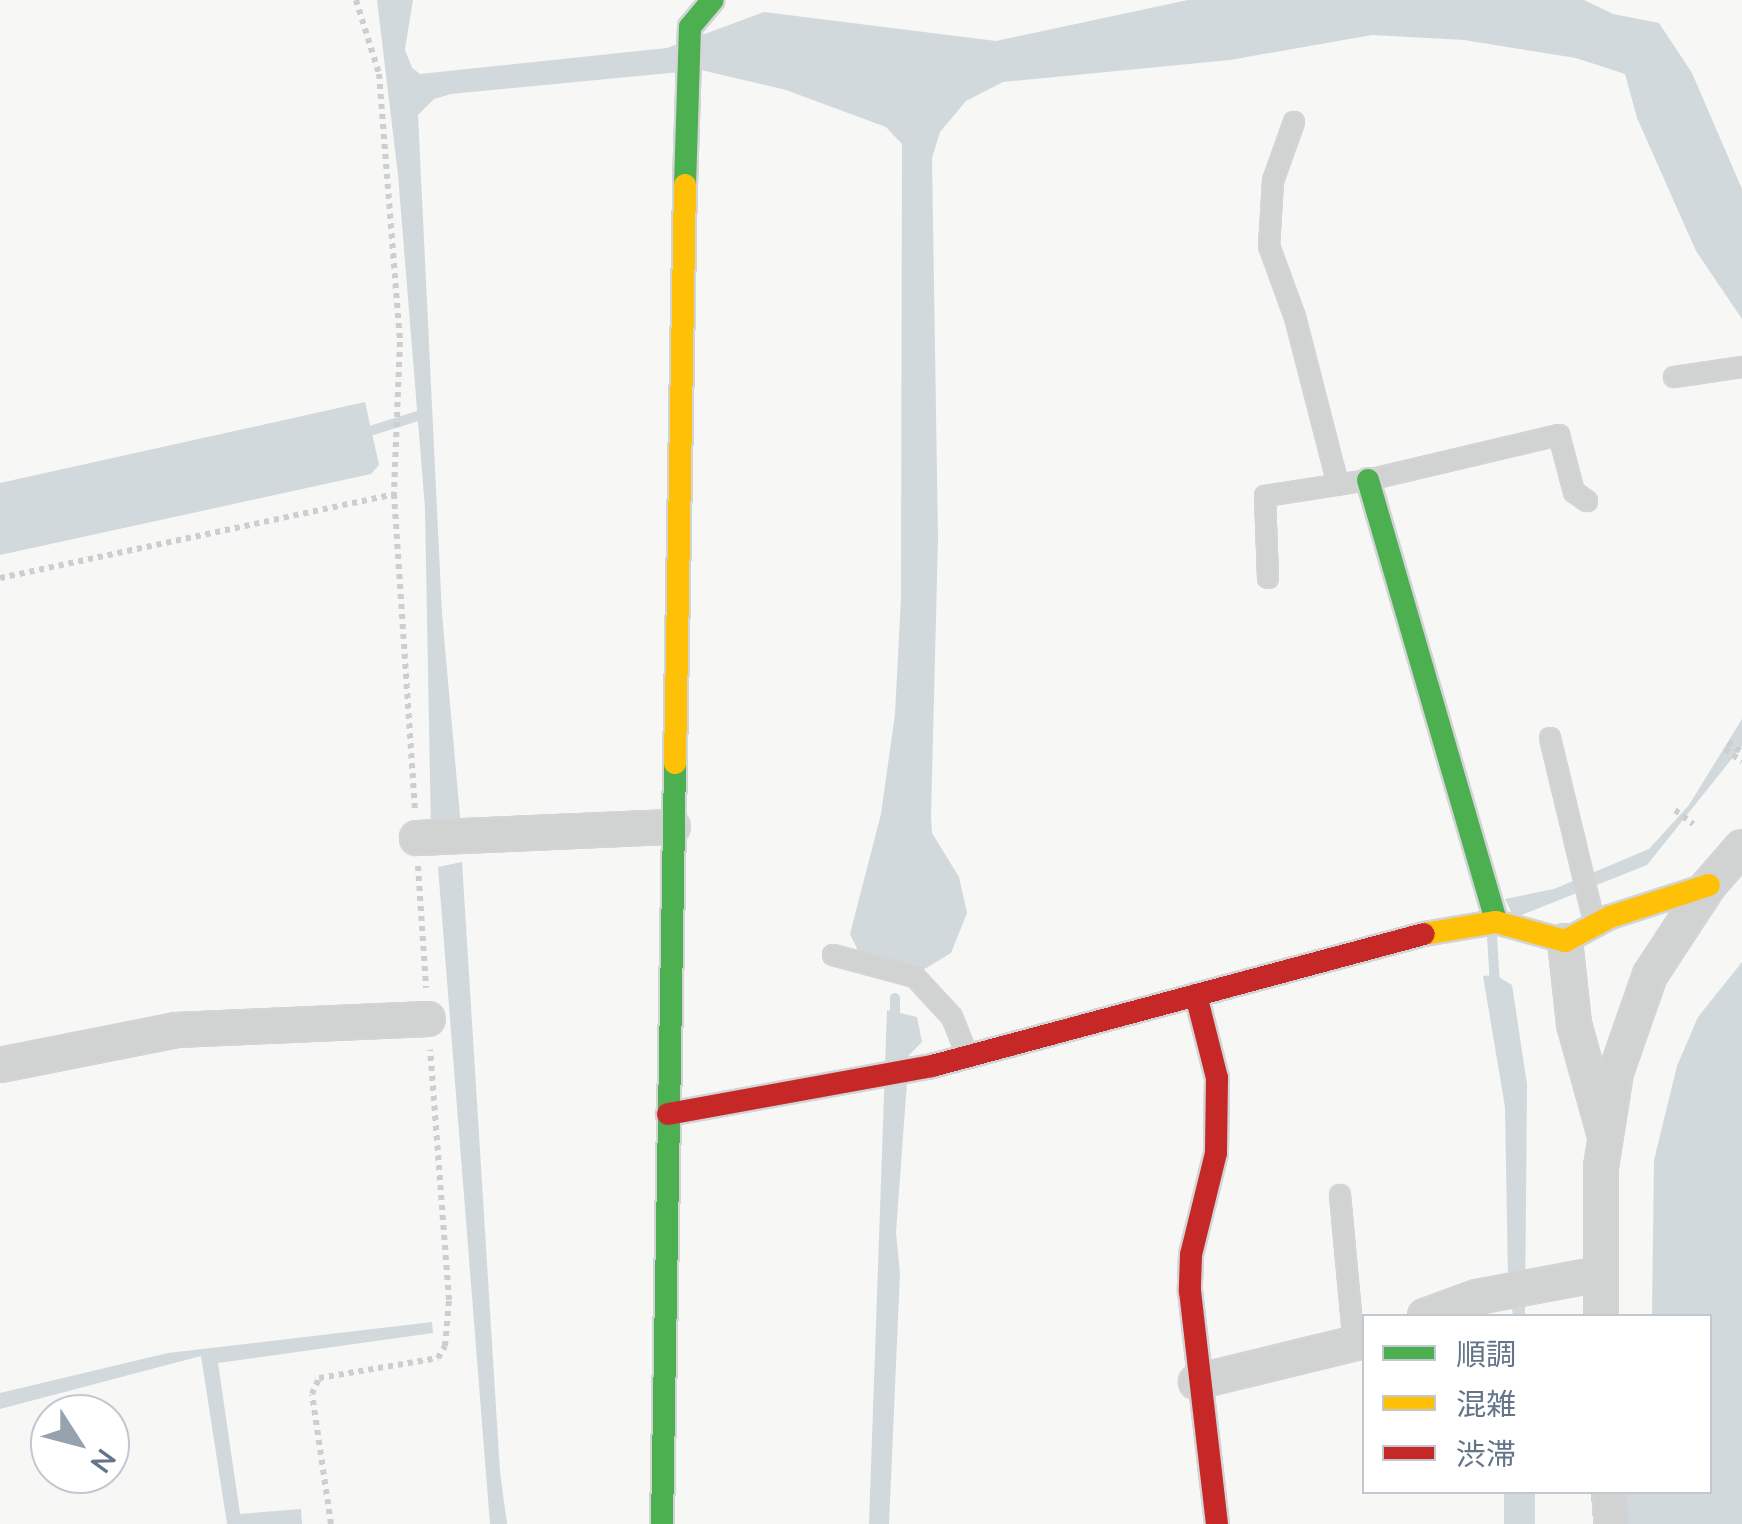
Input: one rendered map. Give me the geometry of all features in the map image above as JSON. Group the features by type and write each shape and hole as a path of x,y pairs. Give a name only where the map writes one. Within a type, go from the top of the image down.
{"street":[{"path":"662,1524 687,77 690,26 712,0"},
{"path":"1368,480 1496,922"},
{"path":"426,837 479,831 673,827"},
{"path":"1601,1314 1604,1132 1616,1072 1650,975 1709,885 1742,847"},
{"path":"668,1114 932,1066 1344,953 1496,922 1565,941 1685,888 1709,885"},
{"path":"1565,941 1574,1024 1604,1132"},
{"path":"1196,995 1217,1078 1218,1118 1211,1186 1191,1255 1196,1382 1217,1524"},
{"path":"0,1064 176,1030 428,1020"},
{"path":"1431,1314 1504,1292 1600,1274"},
{"path":"1196,1382 1359,1344"},
{"path":"1609,1494 1611,1524"}],"lane":[{"path":"1294,122 1274,180 1269,246 1296,318 1338,484"},
{"path":"1674,378 1742,367"},
{"path":"1268,578 1265,496 1368,480 1559,435 1574,492 1586,501"},
{"path":"1550,738 1595,926"},
{"path":"833,955 915,977 952,1016 968,1057"},
{"path":"1340,1195 1359,1344"}],"path":[{"path":"330,1524 312,1394 319,1378 438,1358 445,1346 449,1300 428,1020 426,837 394,494 400,342 378,74 356,0"},
{"path":"0,578 394,494"},
{"path":"1742,752 1726,746 1742,762"},
{"path":"1675,810 1694,824"}],"shaded area":[{"path":"377,0 413,0 403,61 420,74 667,48 764,12 996,41 1188,0 1584,0 1613,14 1659,23 1692,73 1742,189 1742,319 1696,251 1637,118 1625,74 1576,58 1464,40 1372,35 1230,60 1003,82 966,101 940,132 932,158 938,539 931,816 932,833 959,877 967,913 951,953 918,973 862,959 850,934 881,814 895,714 901,599 902,144 886,127 786,90 701,70 451,94 434,99 418,115 442,614 461,827 431,833 425,508 398,175"},
{"path":"365,402 379,465 371,474 0,555 0,483"},
{"path":"1742,719 1742,746 1647,865 1514,918 1505,899 1554,889 1649,849 1689,805"},
{"path":"462,862 500,1472 507,1524 490,1524 438,867"},
{"path":"1742,962 1742,1524 1621,1524 1621,1494 1712,1494 1712,1314 1652,1314 1654,1160 1677,1066 1698,1017"},
{"path":"1495,975 1512,985 1527,1084 1525,1314 1513,1314 1508,1280 1505,1107 1483,976"},
{"path":"887,1010 917,1017 922,1042 909,1055 896,1232 900,1273 889,1524 869,1524"},
{"path":"432,1322 433,1333 218,1363 240,1514 301,1509 302,1524 227,1524 201,1356 57,1394 30,1394 30,1401 0,1409 0,1393 168,1353"},
{"path":"1504,1494 1535,1494 1535,1524 1504,1524"}],"waterway":[{"path":"398,46 407,68"},
{"path":"373,430 418,416"},
{"path":"1492,935 1495,987"},
{"path":"895,998 895,1023"}],"traffic: fast":[{"path":"685,185 690,27 713,0"},
{"path":"1368,480 1496,922"},
{"path":"662,1524 675,763"}],"traffic: slow":[{"path":"675,763 685,185"},
{"path":"1424,934 1496,922 1565,941 1610,917 1709,885"}],"traffic: jam":[{"path":"668,1114 932,1066 1424,934"},
{"path":"1196,995 1217,1078 1216,1153 1191,1255 1190,1291 1217,1524"}]}
